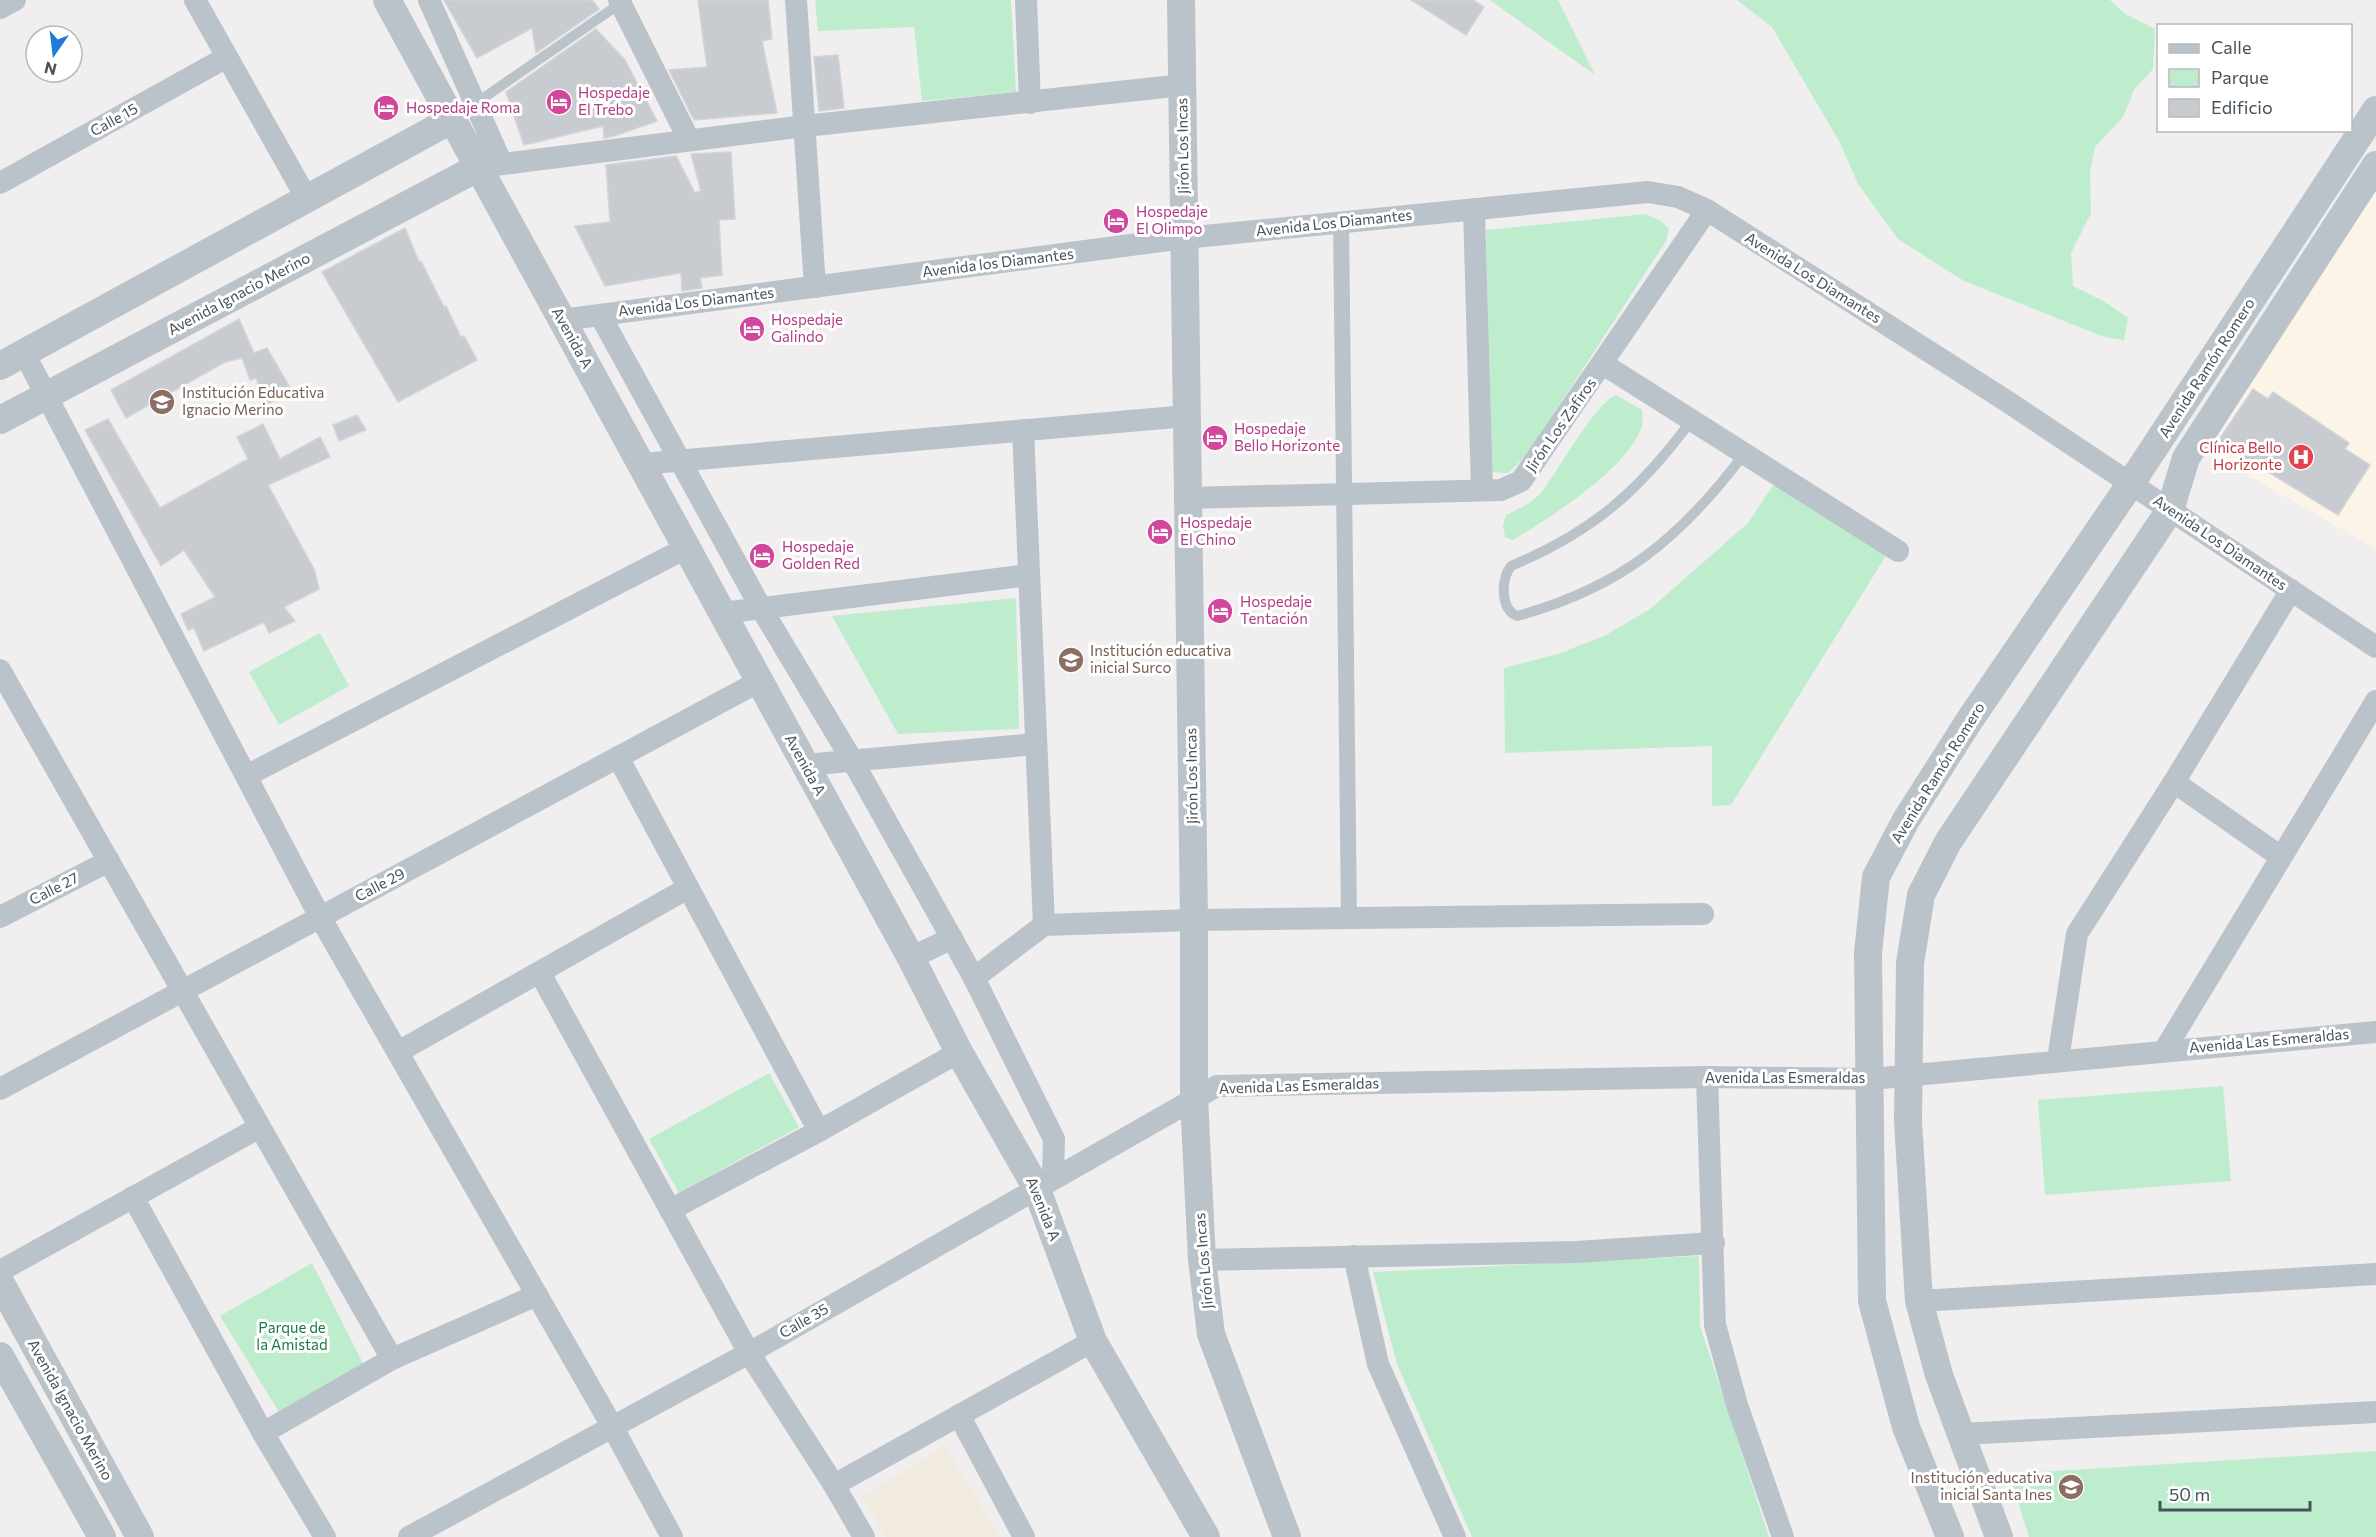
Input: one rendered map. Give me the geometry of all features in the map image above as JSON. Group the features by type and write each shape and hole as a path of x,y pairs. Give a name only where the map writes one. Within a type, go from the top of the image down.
{"street":[{"path":"0,8 15,0"},
{"path":"195,0 307,199"},
{"name":"Avenida A","path":"387,0 453,119 490,165 562,320 911,958 959,1052 1045,1182 1093,1341 1206,1537"},
{"path":"429,0 477,102 490,165 805,126 1183,85"},
{"path":"796,0 805,126 822,286"},
{"path":"1026,0 1029,103"},
{"name":"Jirón Los Incas","path":"1181,0 1183,85 1175,239 1187,416 1194,920 1194,1098 1202,1260 1211,1334 1287,1537"},
{"path":"620,2 689,140"},
{"name":"Calle 15","path":"0,183 227,57"},
{"name":"Avenida Ramón Romero","path":"1950,1537 1906,1427 1872,1301 1868,953 1876,877 1906,820 1969,721 2132,483 2331,179 2368,139 2376,110"},
{"path":"453,119 12,360 46,396 248,775 320,917 612,1426 672,1537"},
{"name":"Avenida Ignacio Merino","path":"0,420 490,165"},
{"name":"Avenida Ramón Romero","path":"1998,1537 1939,1375 1919,1301 1908,1121 1910,963 1921,896 1948,842 2170,510 2186,458 2376,165"},
{"path":"2331,179 2356,196"},
{"name":"Avenida Los Diamantes","path":"1175,239 1648,192 1678,197 1707,210 2132,483 2376,647"},
{"path":"1474,209 1482,490"},
{"name":"Jirón Los Zafiros","path":"1188,498 1501,490 1521,481 1707,210"},
{"path":"1341,222 1349,918"},
{"name":"Avenida los Diamantes","path":"822,286 1175,239"},
{"name":"Avenida Los Diamantes","path":"562,320 822,286"},
{"path":"600,315 682,460 761,608 852,760 974,978 1054,1139 1045,1182"},
{"path":"1603,364 1898,550"},
{"path":"641,464 1187,416"},
{"path":"1023,430 1044,925"},
{"path":"248,775 687,548"},
{"path":"722,613 1029,576"},
{"path":"2058,1060 2076,934 2174,782 2291,590"},
{"path":"0,670 392,1359"},
{"name":"Calle 29","path":"0,1089 760,681"},
{"path":"2164,1051 2376,701"},
{"path":"805,765 1036,744"},
{"path":"618,757 819,1131"},
{"path":"2174,782 2281,858"},
{"name":"Calle 27","path":"0,917 109,861"},
{"path":"398,1052 688,888"},
{"path":"974,978 1044,925 1194,920 1703,914"},
{"path":"911,958 952,938"},
{"path":"540,973 749,1353 834,1485 864,1537"},
{"name":"Avenida Las Esmeraldas","path":"1194,1098 1216,1086 1707,1077 1871,1079 2376,1032"},
{"path":"670,1210 819,1131 959,1052"},
{"path":"1707,1077 1715,1325 1737,1405 1783,1537"},
{"name":"Calle 35","path":"409,1537 749,1353 1194,1098"},
{"path":"0,1271 260,1128"},
{"path":"133,1197 263,1433 325,1537"},
{"path":"1202,1260 1576,1252 1714,1244"},
{"path":"1354,1256 1378,1364 1455,1537"},
{"path":"1919,1301 2376,1274"},
{"name":"Avenida Ignacio Merino","path":"0,1282 140,1537"},
{"path":"263,1433 392,1359 537,1295"},
{"path":"834,1485 1093,1341"},
{"path":"0,1356 102,1537"},
{"path":"1961,1434 2376,1412"},
{"path":"959,1415 1024,1537"}],"lane":[{"path":"453,119 620,2"},
{"path":"1692,421 1635,489 1605,516 1569,539 1511,566 1504,582 1506,608 1510,613 1516,616 1560,604 1601,586 1637,563 1655,550 1714,494 1744,454"}],"shaded area":[{"path":"2376,186 2376,549 2208,452"}],"green space":[{"path":"815,0 1011,0 1016,92 922,101 914,27 818,31"},
{"path":"1490,0 1558,0 1595,75"},
{"path":"1737,0 2110,0 2125,14 2155,29 2153,69 2134,90 2123,117 2095,147 2090,172 2091,213 2071,253 2073,286 2105,302 2128,318 2124,340 2104,337 1964,281 1898,239 1858,184 1839,141 1772,27"},
{"path":"1646,214 1661,221 1669,229 1666,241 1527,455 1508,473 1492,472 1486,230"},
{"path":"1616,395 1642,410 1642,427 1632,445 1603,477 1566,506 1513,540 1505,537 1503,526 1506,515 1530,503 1542,492 1588,423 1608,400"},
{"path":"1774,484 1887,554 1731,805 1712,806 1712,746 1505,753 1504,668 1558,654 1606,635 1650,609 1748,523"},
{"path":"1016,598 1019,729 898,734 832,616"},
{"path":"320,633 349,686 279,725 249,672"},
{"path":"769,1073 799,1127 679,1193 649,1139"},
{"path":"2223,1086 2231,1181 2045,1195 2038,1100"},
{"path":"1699,1256 1700,1326 1769,1537 1472,1537 1397,1364 1373,1272"},
{"name":"Parque de la Amistad","path":"312,1263 366,1369 279,1412 220,1316"},
{"path":"2376,1451 2376,1537 2029,1537 2009,1474"}],"sand":[{"path":"945,1446 1000,1537 887,1537 861,1497"}],"building":[{"path":"444,0 592,0 599,9 536,53 532,28 477,58"},
{"path":"698,0 768,0 772,39 762,41 777,113 694,120 669,70 707,67"},
{"path":"1411,0 1473,0 1484,7 1466,35"},
{"path":"596,29 625,60 657,121 604,138 603,126 524,145 506,92"},
{"path":"838,55 844,108 819,111 814,57"},
{"path":"731,152 735,219 719,220 722,275 700,278 702,288 682,291 681,273 605,286 575,226 610,222 606,165 676,156 695,193 701,191 691,154"},
{"path":"405,228 419,262 421,261 444,307 446,306 461,337 464,336 477,360 398,402 322,272"},
{"path":"239,319 254,353 267,348 292,391 266,405 256,378 250,380 242,358 225,362 126,418 111,390"},
{"name":"Clínica Bello Horizonte","path":"2253,389 2268,399 2273,392 2349,443 2345,449 2370,465 2338,515 2218,441"},
{"path":"357,415 366,430 339,441 333,425"},
{"path":"108,419 160,508 248,459 237,437 263,424 280,459 320,437 330,457 268,485 315,571 319,589 284,607 295,621 269,633 264,622 204,651 194,628 188,630 181,614 215,597 184,550 161,566 85,430"}],"place":[{"name":"Hospedaje El Trebo","path":"559,102"},
{"name":"Hospedaje Roma","path":"386,108"},
{"name":"Hospedaje El Olimpo","path":"1116,221"},
{"name":"Hospedaje Galindo","path":"752,329"},
{"name":"Institución Educativa Ignacio Merino","path":"162,402"},
{"name":"Hospedaje Bello Horizonte","path":"1215,438"},
{"name":"Clínica Bello Horizonte","path":"2301,457"},
{"name":"Hospedaje El Chino","path":"1160,532"},
{"name":"Hospedaje Golden Red","path":"762,556"},
{"name":"Hospedaje Tentación","path":"1220,611"},
{"name":"Institución educativa inicial Surco","path":"1071,660"},
{"name":"Institución educativa inicial Santa Ines","path":"2071,1487"}]}
